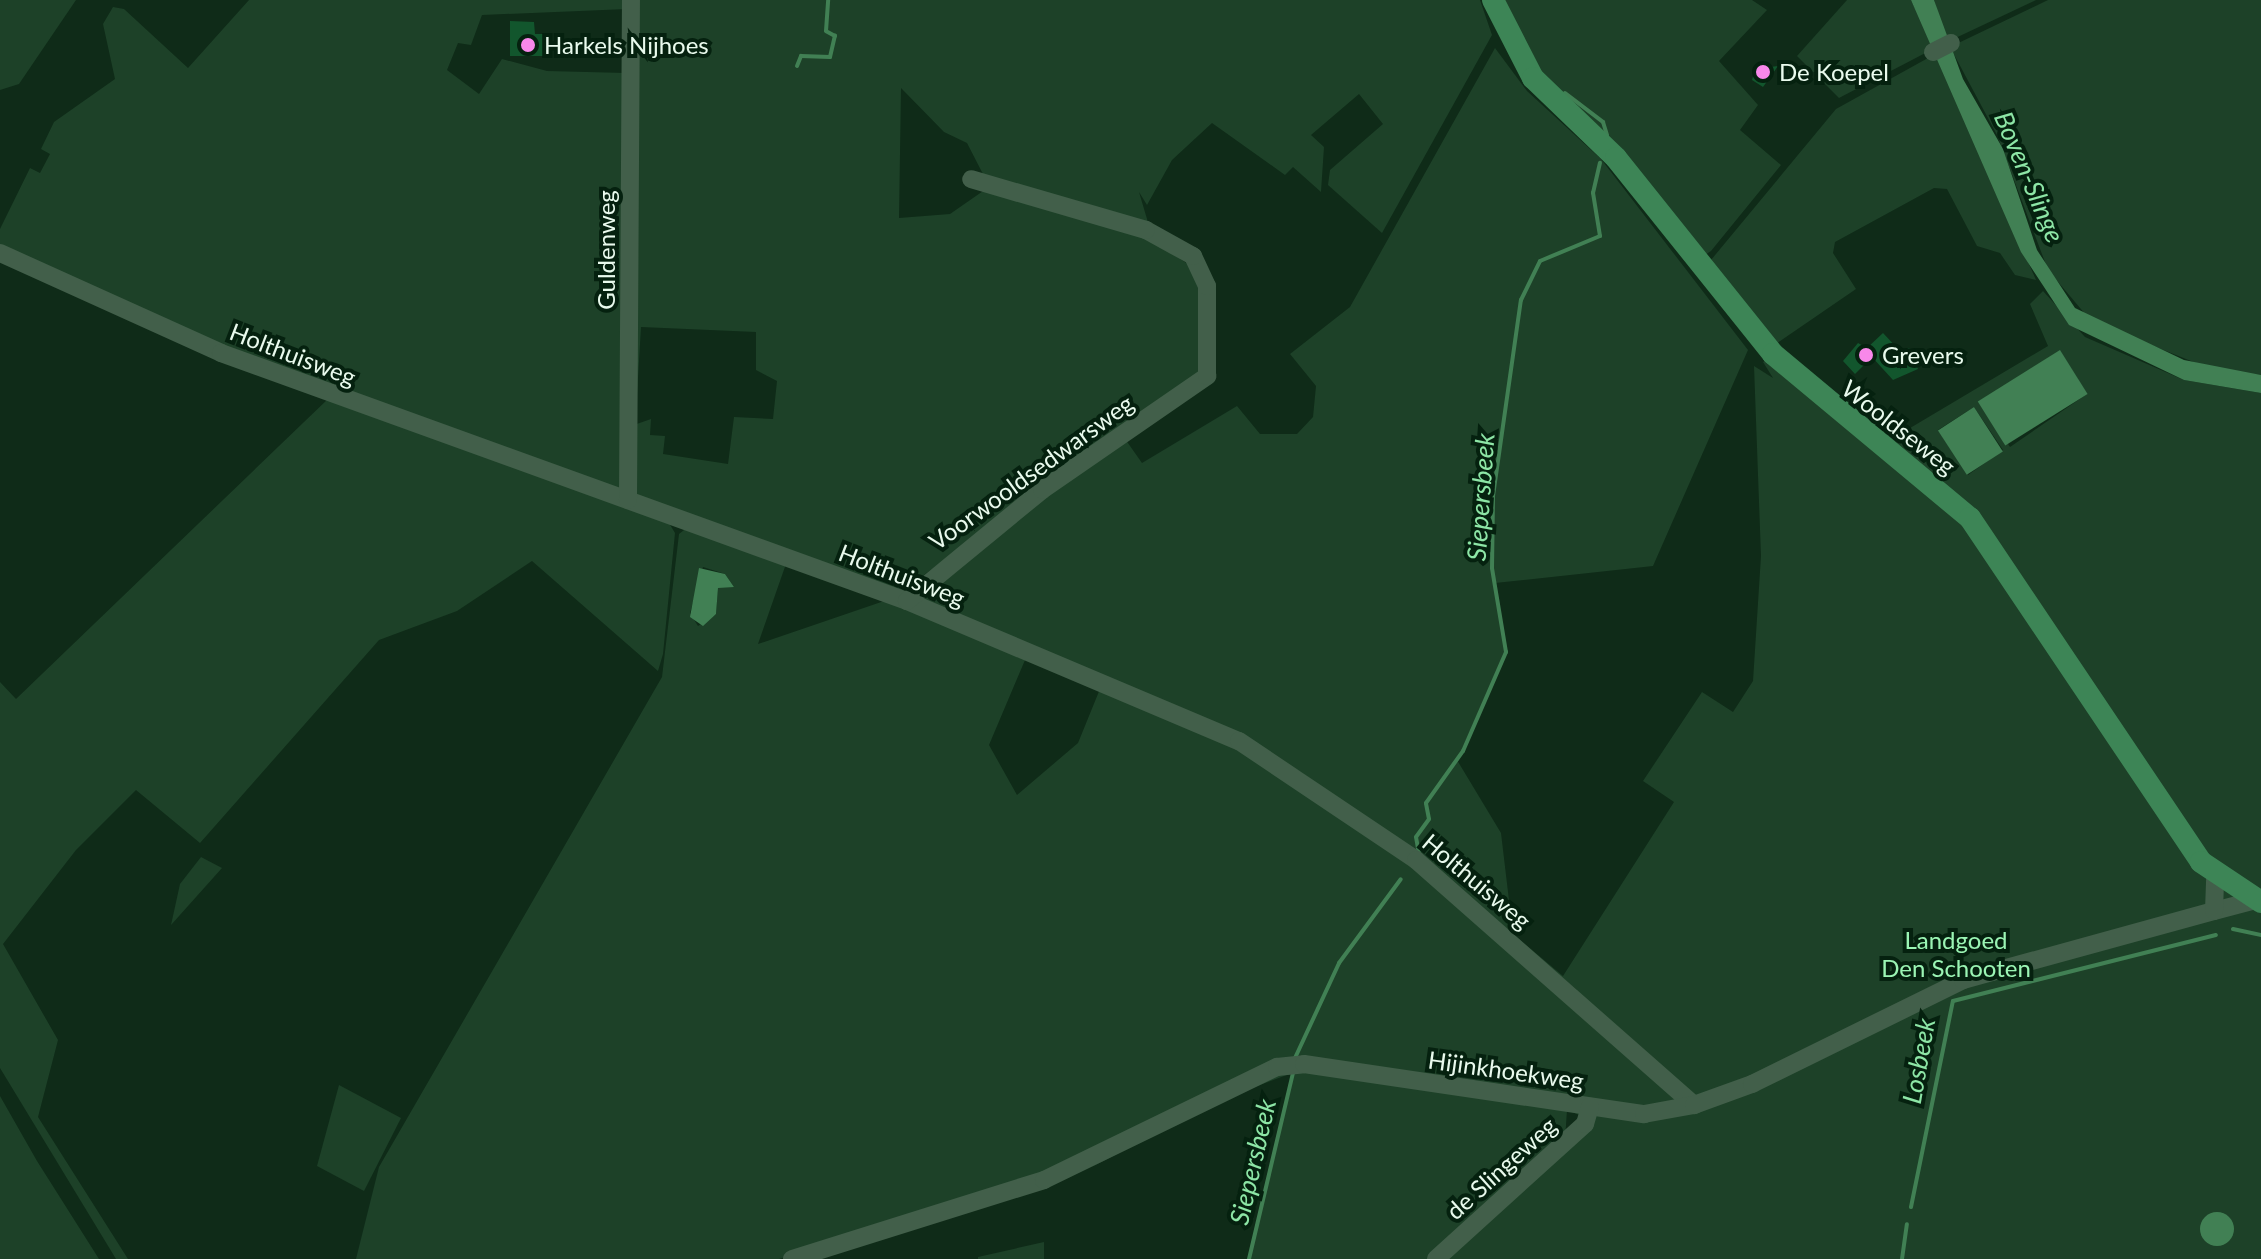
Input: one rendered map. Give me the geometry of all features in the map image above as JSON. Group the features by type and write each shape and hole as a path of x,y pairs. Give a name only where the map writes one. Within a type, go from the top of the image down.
{"main road":[{"name":"Wooldseweg","path":"1493,0 1533,78 1616,158 1773,354 1970,518 2215,878 2259,901"}],"street":[{"name":"Guldenweg","path":"628,500 631,0"},
{"path":"1933,52 1951,43"},
{"name":"Voorwooldsedwarsweg","path":"907,601 1042,490 1207,376 1207,286 1193,256 1146,230 971,179"},
{"name":"Holthuisweg","path":"0,253 221,353 907,601 1214,730 1299,776 1416,860 1694,1105"},
{"path":"2214,911 2215,878"},
{"name":"Hijinkhoekweg","path":"792,1259 1044,1180 1277,1067 1304,1064 1649,1114 1694,1105 1752,1084 1963,980 2259,901"},
{"name":"de Slingeweg","path":"1436,1259 1585,1124 1590,1107"}],"green space":[{"path":"0,0 76,0 19,84 0,90"},
{"path":"249,0 628,0 627,9 482,15 471,45 458,43 447,70 479,94 502,59 547,71 626,73 626,484 615,493 290,375 0,245 0,229 30,168 40,173 50,154 41,149 54,122 115,79 103,24 113,7 124,9 188,68"},
{"path":"635,0 1480,0 1492,35 1382,233 1328,185 1330,170 1383,124 1359,94 1311,135 1324,147 1321,192 1293,167 1285,175 1212,123 1172,160 1147,205 1139,192 1150,229 985,178 967,143 944,132 901,88 899,218 950,214 986,189 1130,227 1199,271 1203,378 1079,458 900,593 634,495 631,426 651,419 650,435 665,436 663,454 728,464 734,417 773,419 777,381 756,370 756,332 641,327 636,412"},
{"path":"1498,0 1752,0 1767,10 1719,61 1758,105 1740,130 1781,165 1711,251 1705,255 1548,88"},
{"path":"1847,0 1911,0 1935,48 1839,98 1797,56"},
{"path":"1934,0 2036,0 1947,42"},
{"path":"2048,0 2261,0 2261,375 2211,369 2091,321 2048,270 1997,135 1950,47"},
{"name":"Landgoed Den Schooten","path":"1495,48 1527,91 1601,159 1748,350 1653,566 1495,583 1505,652 1457,760 1501,833 1513,934 1563,976 1674,802 1643,781 1702,692 1733,712 1753,681 1761,556 1754,366 1773,378 1763,362 1774,356 1895,437 2048,346 2030,304 2043,291 2085,337 2184,380 2261,393 2261,1259 1440,1259 1594,1121 1567,1110 1565,1140 1432,1259 1249,1259 1292,1073 1218,1101 1090,1168 1206,1102 1296,1068 1550,1104 1519,1092 1299,1060 1230,1082 1026,1182 779,1259 356,1259 379,1167 662,677 679,534 689,526 787,561 758,644 890,599 1028,653 989,745 1017,795 1078,743 1102,684 1295,778 1412,861 1573,998 1577,990 1418,856 1301,772 1203,721 917,600 918,591 1123,436 1142,463 1237,406 1260,434 1297,434 1313,417 1316,386 1290,354 1350,307","holes":["2060,351 2087,394 2010,447 1980,402","1974,407 2003,450 1968,475 1938,430","703,567 725,574 734,587 718,587 716,614 698,626 690,613"]},
{"path":"1937,53 2036,280 2015,275 2000,253 1977,246 1947,189 1934,188 1835,242 1833,253 1856,289 1773,346 1711,260 1836,109"},
{"path":"329,398 666,518 675,533 663,654 658,671 532,561 457,611 379,640 200,843 136,790 76,850 3,944 58,1040 38,1117 128,1259 116,1259 0,1068 0,682 16,699"},
{"path":"201,857 222,868 171,925 180,884"},
{"path":"339,1085 401,1118 364,1191 317,1166"},
{"path":"0,1096 37,1161 99,1259 0,1259"},
{"path":"1044,1242 1044,1259 978,1259 978,1257"}],"shaded area":[{"path":"1911,0 1934,0 1963,79 2003,149 2037,250 2075,308 2184,360 2261,375 2261,393 2184,380 2069,325 2021,252"},
{"path":"2060,350 2088,394 2005,446 1978,401"},
{"path":"1974,407 2003,451 1967,475 1938,430"},
{"path":"699,568 725,574 734,587 718,588 716,614 703,626 690,617"},
{"path":"2217,1212 2229,1217 2234,1229 2229,1241 2217,1246 2205,1241 2200,1229 2205,1217"}],"building":[{"name":"Harkels Nijhoes","path":"510,21 534,22 535,34 546,34 546,56 510,56"},
{"name":"De Koepel","path":"1778,66 1763,87 1752,80 1755,69"},
{"name":"Grevers","path":"1883,333 1900,351 1909,348 1918,369 1893,380 1872,357 1855,374 1843,361 1858,343 1867,348"}],"waterway":[{"path":"797,66 801,56 830,57 835,36 826,31 828,0"},
{"name":"Siepersbeek","path":"1565,93 1603,122 1607,135"},
{"name":"Siepersbeek","path":"1419,854 1416,837 1429,819 1426,803 1463,751 1506,652 1492,568 1493,496 1521,300 1540,261 1600,236 1593,193 1600,163"},
{"name":"Siepersbeek","path":"1295,1058 1339,963 1401,879"},
{"name":"Losbeek","path":"2233,929 2261,935"},
{"name":"Losbeek","path":"1911,1207 1953,1001 2216,935"},
{"name":"Siepersbeek","path":"1249,1259 1293,1073"},
{"name":"Losbeek","path":"1902,1259 1907,1224"}],"place":[{"name":"Harkels Nijhoes","path":"528,45"},
{"name":"De Koepel","path":"1763,72"},
{"name":"Grevers","path":"1866,355"}],"water label":[{"name":"Boven-Slinge","path":"2029,177"}]}
